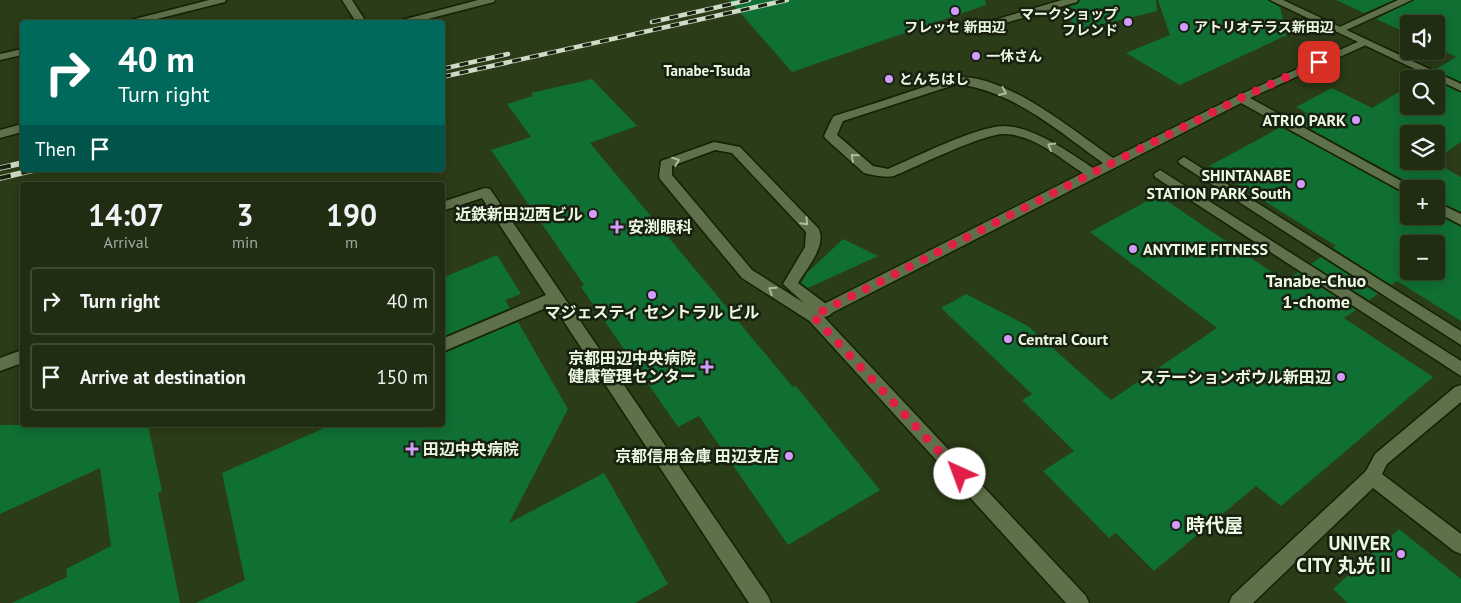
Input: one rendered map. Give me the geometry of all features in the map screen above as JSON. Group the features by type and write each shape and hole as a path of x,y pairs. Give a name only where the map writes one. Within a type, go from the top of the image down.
{"street":[{"path":"143,20 222,0"},
{"path":"347,0 360,20"},
{"path":"414,20 490,0"},
{"path":"988,25 1073,0"},
{"path":"1275,0 1362,43 1461,88"},
{"path":"1338,30 1406,0"},
{"path":"819,314 1241,98 1362,43"},
{"path":"0,57 20,52"},
{"path":"1092,173 1051,146 1029,136 1004,130 983,134 888,173 869,170 830,136 838,119 956,80 973,80 1014,97 1112,163"},
{"path":"1241,98 1400,186"},
{"path":"0,134 20,129"},
{"path":"819,314 747,274 665,176 666,164 714,146 736,150 814,231 812,247 790,284 819,314 1079,603"},
{"path":"1184,161 1461,339"},
{"path":"1160,174 1461,369"},
{"path":"445,206 485,192 761,603"},
{"path":"1445,211 1461,220"},
{"path":"445,345 557,297"},
{"path":"0,365 20,357"},
{"path":"1239,603 1372,477 1381,459 1461,392"},
{"path":"1372,477 1461,544"}],"building":[{"path":"729,0 985,0 986,5 792,72"},
{"path":"1080,0 1156,0 1157,11 1084,29 1053,11 1078,4"},
{"path":"1158,0 1268,0 1280,7 1287,35 1180,85 1126,53 1170,35"},
{"path":"1336,0 1394,0 1364,13"},
{"path":"1414,0 1461,0 1461,82 1445,75 1445,70 1435,70 1456,57 1445,52 1445,15 1400,15 1400,30 1376,19"},
{"path":"592,79 637,126 590,143 793,387 796,386 880,490 788,545 699,416 678,427 581,287 584,285 491,150 531,137 507,104 533,96 531,93"},
{"path":"1445,85 1461,93 1461,142 1445,153 1445,125 1400,125 1400,170 1445,170 1445,168 1461,177 1461,212 1445,204 1445,180 1404,180 1294,120 1307,113 1296,107 1332,88 1372,108 1400,91 1400,115 1445,115"},
{"path":"1281,127 1400,192 1400,225 1445,225 1445,219 1461,227 1461,321 1397,281 1391,285 1333,248 1336,246 1209,166"},
{"path":"1158,195 1285,281 1298,272 1356,310 1344,318 1433,377 1281,506 1256,486 1154,571 1116,533 1109,538 1043,471 1074,451 1022,400 1032,394 941,308 966,294 1028,326 1111,400 1217,328 1090,232"},
{"path":"843,239 878,256 808,288 801,283 807,273"},
{"path":"497,255 521,294 505,300 510,308 445,336 445,277"},
{"path":"1321,257 1378,294 1369,300 1311,264"},
{"name":"田辺中央病院","path":"518,322 568,409 509,523 604,473 668,584 635,603 196,603 245,580 222,473 326,427 445,427 445,353"},
{"path":"0,425 20,425 20,427 148,427 162,491 158,493 180,603 12,603 67,577 66,569 111,546 100,468 0,514"},
{"name":"UNIVER CITY 丸光 II","path":"1399,529 1461,579 1461,603 1348,603 1333,589"}],"railway":[{"path":"652,22 749,0"},
{"path":"445,76 787,0"},
{"path":"445,68 508,54"},
{"path":"0,168 20,163"},
{"path":"0,178 26,172"}],"place":[{"name":"フレッセ 新田辺","path":"955,11"},
{"name":"マークショップ フレンド","path":"1128,22"},
{"name":"アトリオテラス新田辺","path":"1184,27"},
{"name":"一休さん","path":"976,56"},
{"name":"とんちはし","path":"889,79"},
{"name":"ATRIO PARK","path":"1356,120"},
{"name":"SHINTANABE STATION PARK South","path":"1301,184"},
{"name":"近鉄新田辺西ビル","path":"593,214"},
{"name":"安渕眼科","path":"617,227"},
{"name":"ANYTIME FITNESS","path":"1133,249"},
{"name":"マジェスティ セントラル ビル","path":"652,295"},
{"name":"Central Court","path":"1008,339"},
{"name":"京都田辺中央病院 健康管理センター","path":"707,367"},
{"name":"ステーションボウル新田辺","path":"1341,377"},
{"name":"田辺中央病院","path":"412,449"},
{"name":"京都信用金庫 田辺支店","path":"789,456"},
{"name":"時代屋","path":"1176,525"},
{"name":"UNIVER CITY 丸光 II","path":"1401,554"}],"district":[{"name":"Tanabe-Tsuda","path":"707,71"},
{"name":"Tanabe-Chuo 1-chome","path":"1316,291"}],"route":[{"path":"960,474 813,316 1241,98 1319,62"}]}
